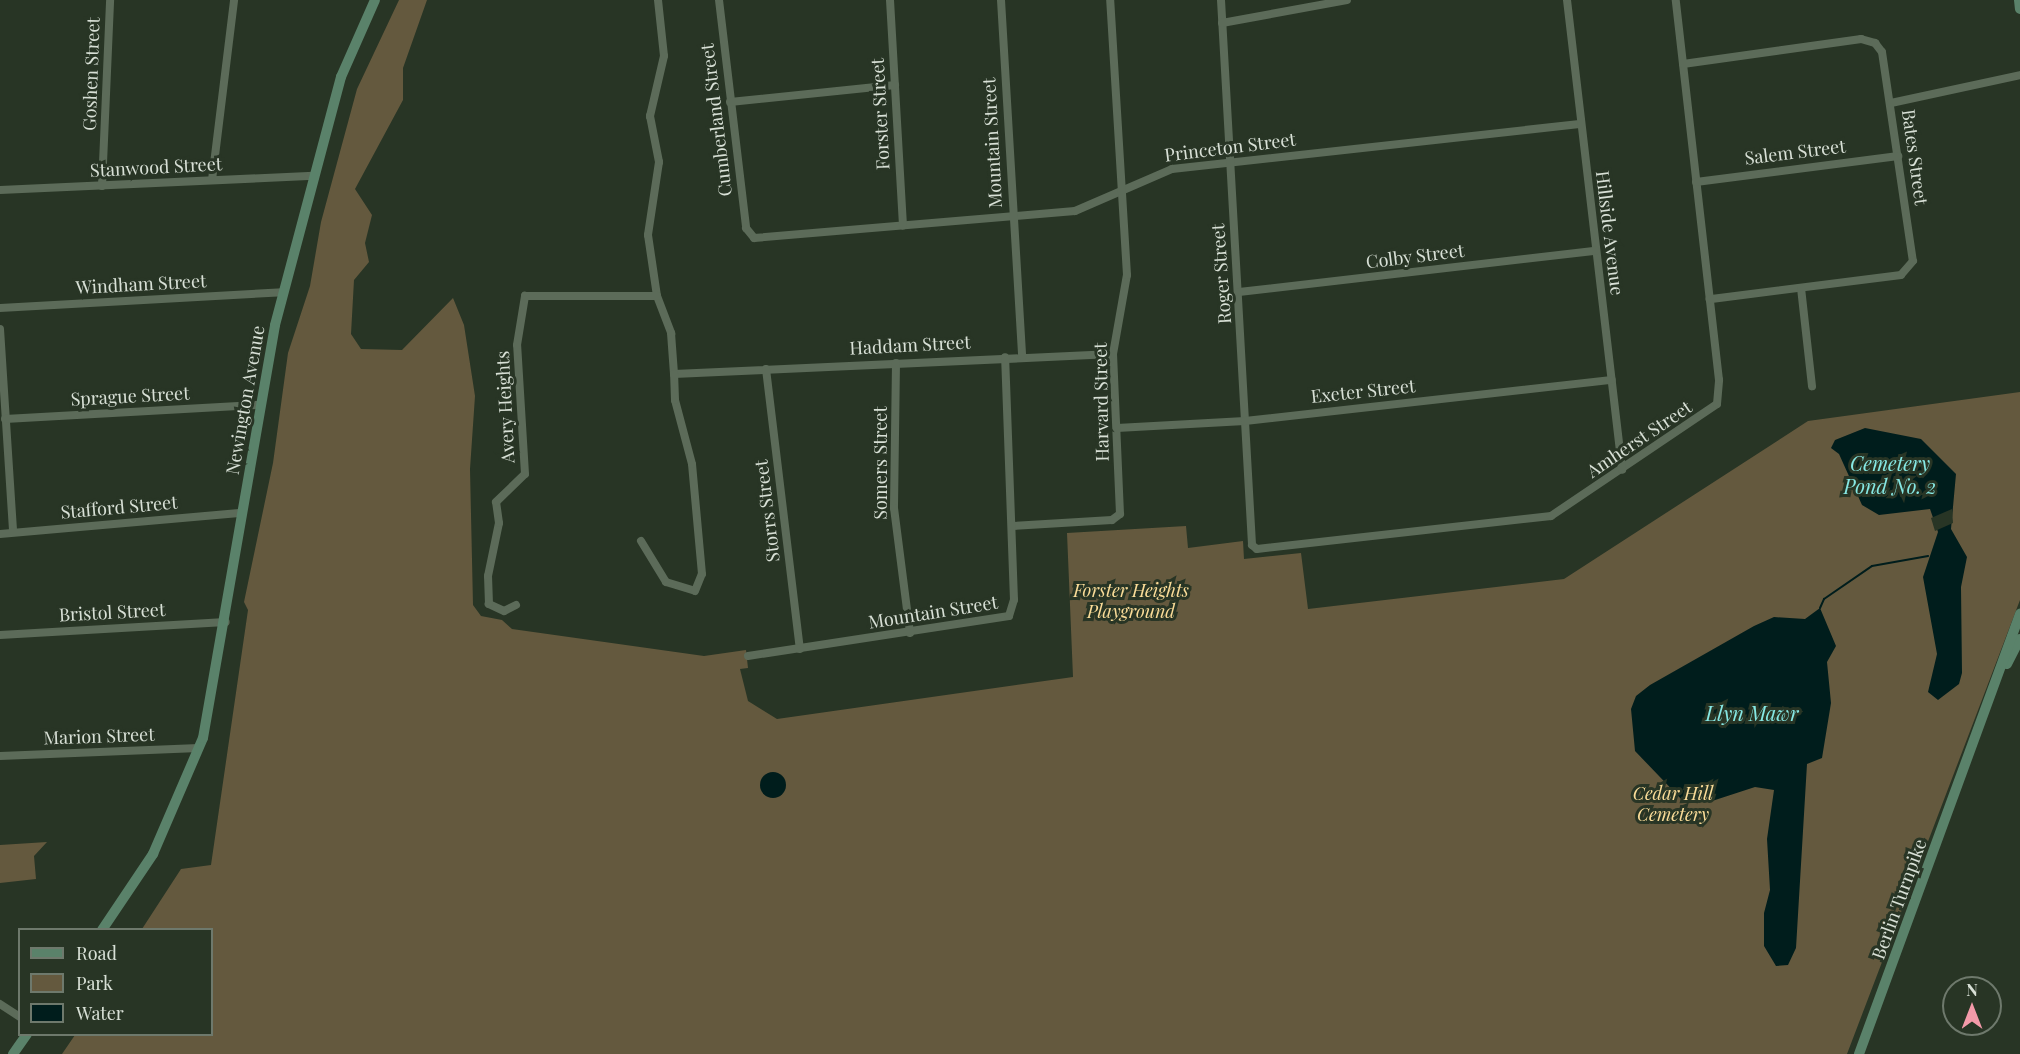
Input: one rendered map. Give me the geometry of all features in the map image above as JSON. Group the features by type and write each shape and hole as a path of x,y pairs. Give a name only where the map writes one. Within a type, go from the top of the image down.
{"main road":[{"name":"Newington Avenue","path":"103,928 144,868 173,813 199,748 226,622 258,405 283,292 341,77 375,0"},
{"path":"2019,0 2020,9"},
{"path":"2002,672 2020,613"},
{"path":"2002,672 2020,639"},
{"name":"Berlin Turnpike","path":"1859,1054 2002,672"},
{"path":"13,1054 26,1036"}],"street":[{"name":"Goshen Street","path":"102,186 111,0"},
{"path":"212,180 234,0"},
{"path":"641,541 666,582 695,591 702,574 692,464 675,400 671,333 657,296 648,235 659,162 650,116 664,56 658,0"},
{"name":"Cumberland Street","path":"719,0 730,102 749,236"},
{"name":"Forster Street","path":"890,0 903,226"},
{"name":"Mountain Street","path":"1001,0 1022,356"},
{"name":"Harvard Street","path":"1012,526 1116,519 1117,428 1113,354 1126,300 1122,190 1110,0"},
{"name":"Roger Street","path":"1221,0 1252,545"},
{"path":"1222,23 1347,0"},
{"name":"Hillside Avenue","path":"1567,0 1622,470"},
{"name":"Amherst Street","path":"1252,545 1266,548 1551,516 1717,404 1710,299 1676,0"},
{"name":"Bates Street","path":"1683,64 1861,39 1882,52 1913,261 1908,269 1801,288 1710,299"},
{"path":"1891,103 2020,75"},
{"path":"730,102 895,85"},
{"name":"Princeton Street","path":"749,236 903,226 1075,211 1172,169 1580,124"},
{"name":"Salem Street","path":"1696,182 1898,156"},
{"name":"Stanwood Street","path":"0,190 314,176"},
{"name":"Colby Street","path":"1239,292 1596,251"},
{"path":"1801,288 1812,386"},
{"name":"Windham Street","path":"0,309 283,292"},
{"name":"Avery Heights","path":"516,605 504,611 489,604 488,576 499,523 496,502 525,474 517,345 525,296 657,296"},
{"path":"0,329 13,532"},
{"name":"Haddam Street","path":"674,374 1022,356 1113,354"},
{"name":"Mountain Street","path":"748,656 800,650 1009,616 1012,526 1005,357"},
{"name":"Somers Street","path":"896,363 894,508 910,633"},
{"name":"Storrs Street","path":"766,369 800,650"},
{"name":"Exeter Street","path":"1117,428 1245,421 1612,380"},
{"name":"Sprague Street","path":"5,419 258,405"},
{"name":"Stafford Street","path":"0,534 242,513"},
{"name":"Bristol Street","path":"0,635 226,622"},
{"name":"Marion Street","path":"0,756 199,748"},
{"path":"0,1004 18,1016"}],"green space":[{"name":"Cedar Hill Cemetery","path":"399,0 427,0 403,68 403,100 355,189 372,215 365,243 369,262 354,280 351,334 361,349 402,350 453,298 464,325 475,396 470,469 473,605 481,616 502,620 512,629 704,656 746,650 748,668 740,669 748,701 777,719 1073,677 1067,533 1186,526 1188,548 1243,541 1244,559 1301,553 1308,609 1564,579 1808,421 2020,392 2020,600 1847,1054 62,1054 74,1036 213,1036 213,928 143,928 181,869 211,865 248,610 244,602 273,463 288,353 310,286 321,222 357,89"},
{"path":"47,842 34,856 36,879 0,883 0,845"}],"water":[{"name":"Cemetery Pond No. 2","path":"1865,428 1921,439 1956,474 1951,529 1967,557 1961,587 1962,673 1959,684 1938,700 1928,692 1937,654 1923,577 1938,532 1930,509 1879,515 1862,505 1839,454 1831,448 1835,440"},
{"name":"Llyn Mawr","path":"1820,608 1836,646 1827,662 1831,703 1822,758 1807,764 1796,948 1788,965 1776,966 1764,946 1764,913 1770,890 1767,839 1774,790 1755,787 1709,802 1683,801 1635,751 1631,709 1636,696 1650,685 1754,626 1774,617 1805,619"},
{"path":"773,772 782,776 786,785 782,794 773,798 764,794 760,785 764,776"}],"pier":[{"path":"1952,509 1953,523 1935,531 1931,518"}],"waterway":[{"path":"1820,608 1824,599 1872,566 1928,556"}],"park label":[{"name":"Forster Heights Playground","path":"1131,601"}]}
